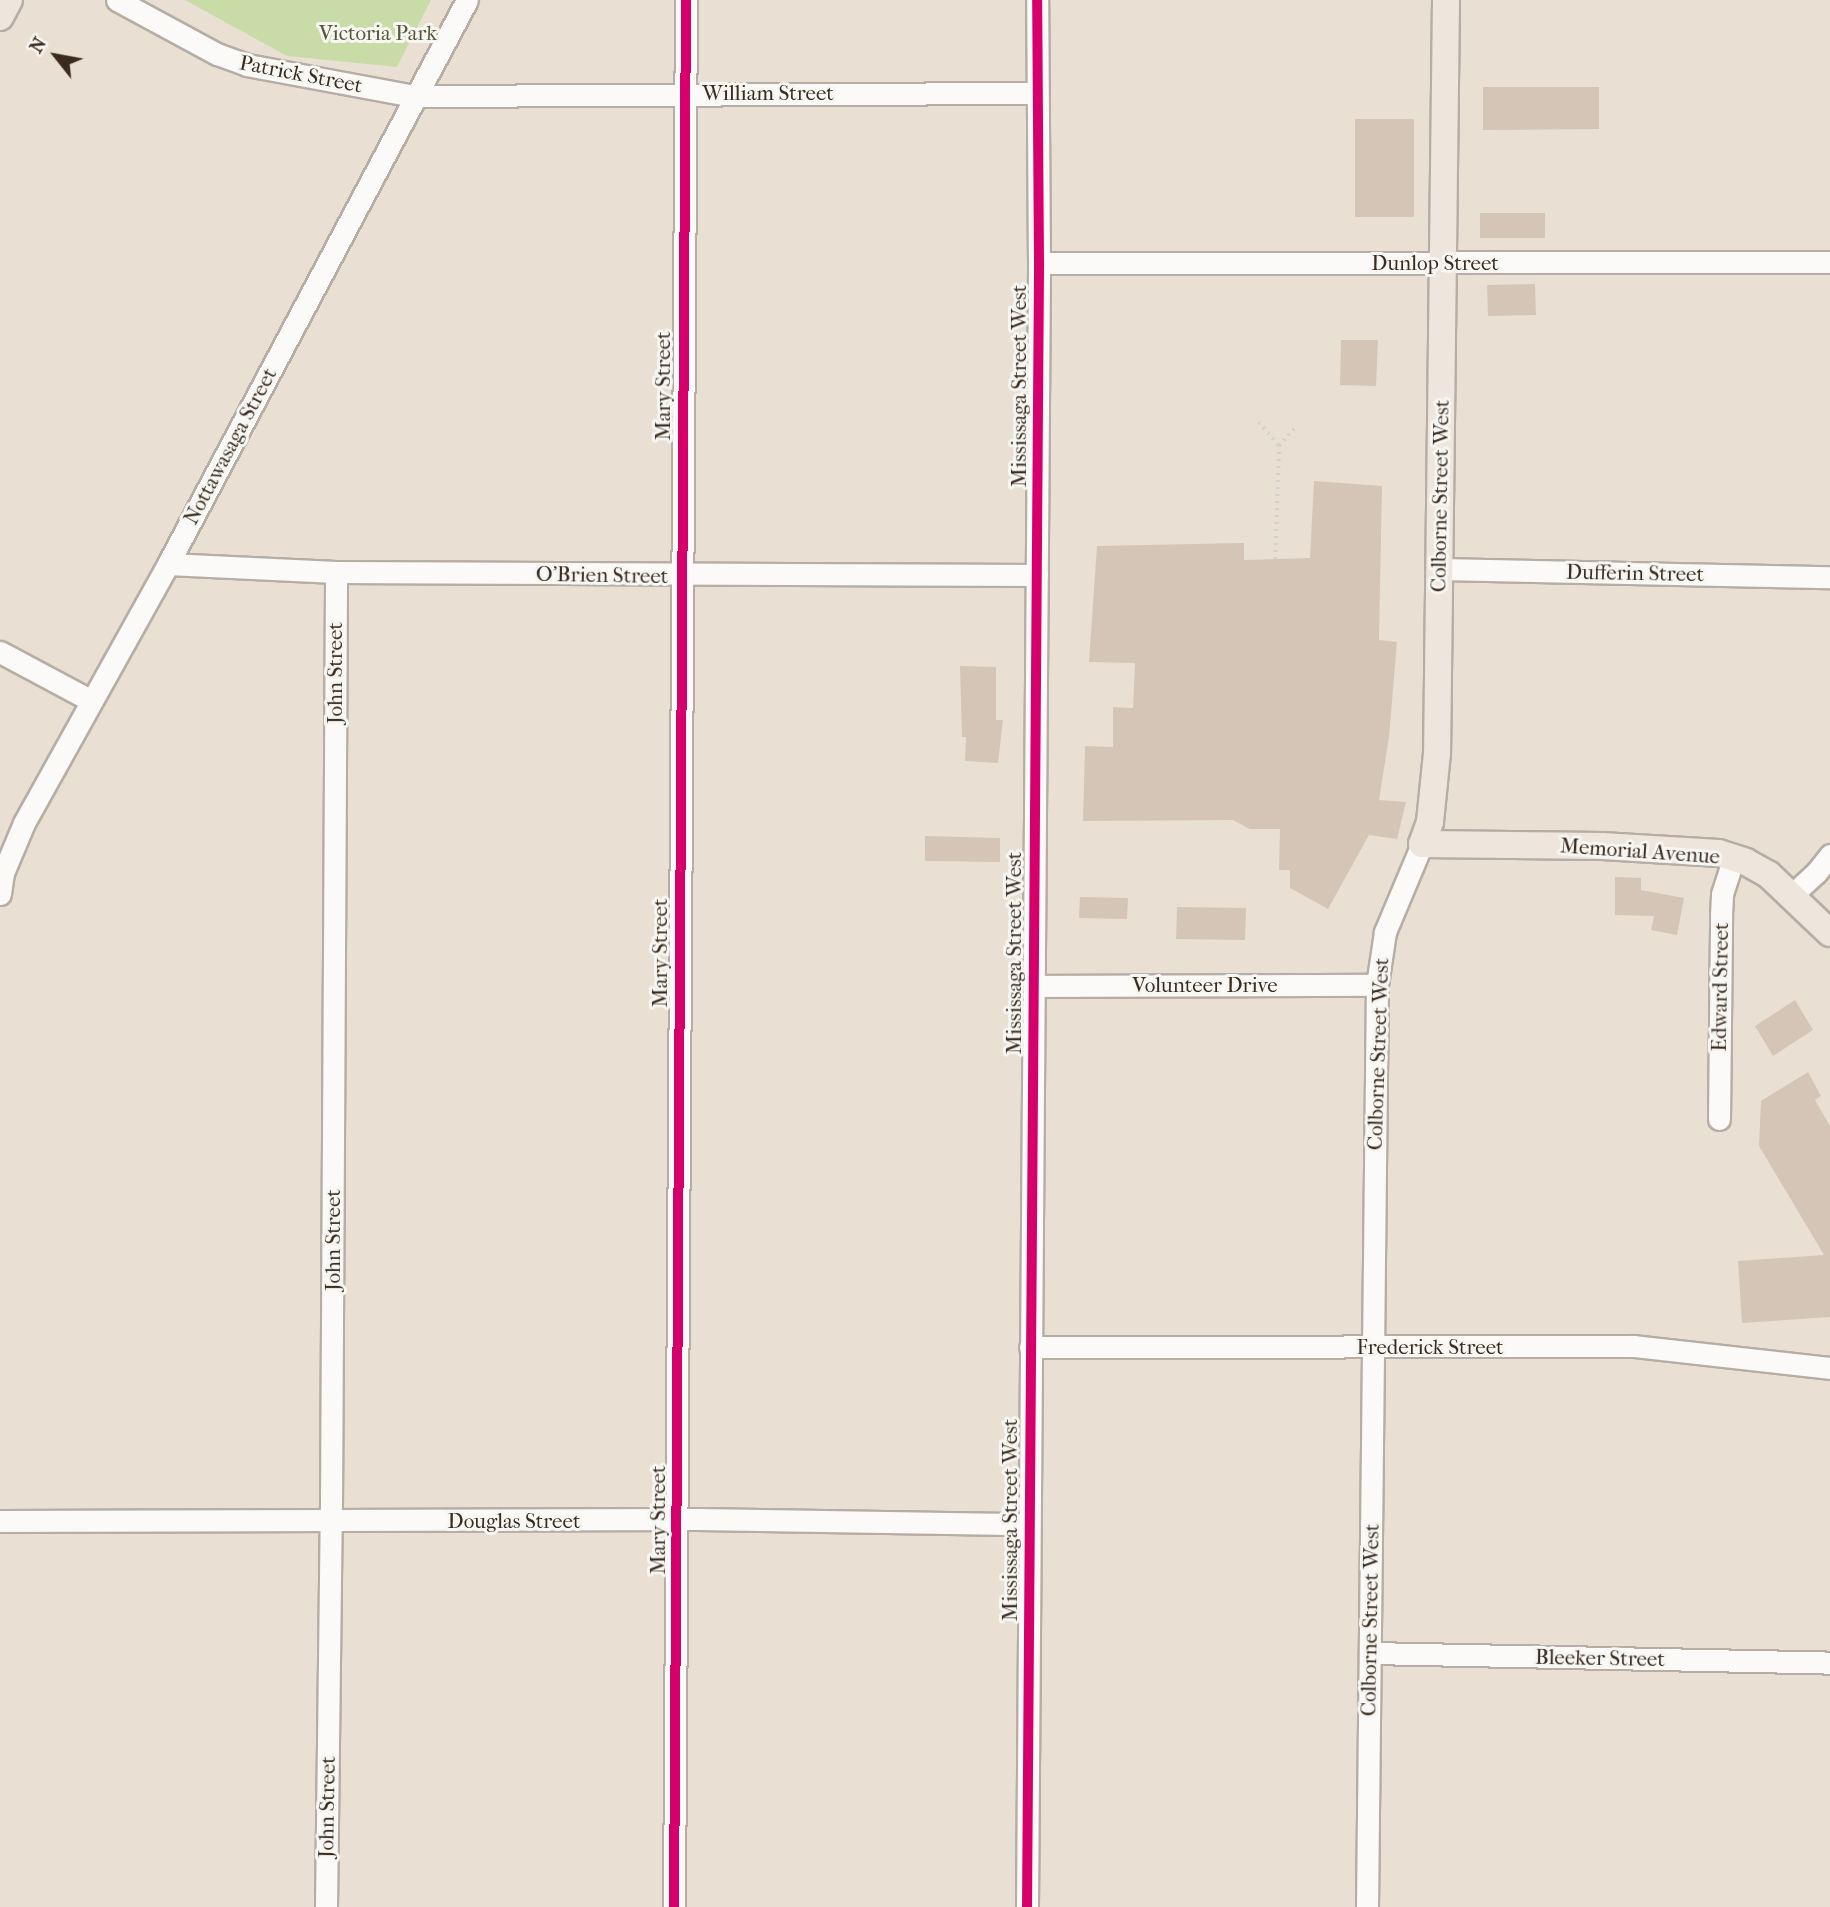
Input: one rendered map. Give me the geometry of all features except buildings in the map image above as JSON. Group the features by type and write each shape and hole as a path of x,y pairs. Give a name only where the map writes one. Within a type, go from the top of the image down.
{"main road":[{"path":"0,18 9,0"},
{"name":"Colborne Street West","path":"1422,844 1430,822 1437,753 1446,0"},
{"name":"Memorial Avenue","path":"1422,844 1705,850 1734,858 1769,876 1830,933"}],"street":[{"name":"Patrick Street","path":"117,0 239,63 415,96"},
{"name":"Nottawasaga Street","path":"0,894 11,851 467,0"},
{"name":"Mary Street","path":"674,1907 680,576 686,0"},
{"name":"Mississaga Street West","path":"1027,1907 1039,263 1037,0"},
{"name":"William Street","path":"415,96 684,92 1037,93"},
{"name":"Dunlop Street","path":"1039,263 1830,262"},
{"name":"O'Brien Street","path":"167,564 336,572 680,576 1037,575"},
{"name":"Dufferin Street","path":"1439,569 1830,577"},
{"name":"John Street","path":"326,1907 331,1522 336,572"},
{"path":"0,652 90,700"},
{"name":"Colborne Street West","path":"1367,1907 1377,985 1385,932 1422,844"},
{"path":"1792,895 1830,855"},
{"name":"Edward Street","path":"1719,1119 1722,894 1734,858"},
{"name":"Volunteer Drive","path":"1034,985 1377,985"},
{"name":"Frederick Street","path":"1030,1347 1634,1346 1830,1368"},
{"name":"Douglas Street","path":"0,1521 677,1520 1029,1524"},
{"name":"Bleeker Street","path":"1370,1653 1830,1663"}],"path":[{"path":"1259,422 1279,446"},
{"path":"1275,559 1279,446 1297,425"}],"green space":[{"name":"Victoria Park","path":"185,0 431,0 397,67 287,56"}],"cycle path":[{"path":"674,1907 686,0"},
{"path":"1027,1907 1039,263 1037,0"}]}
